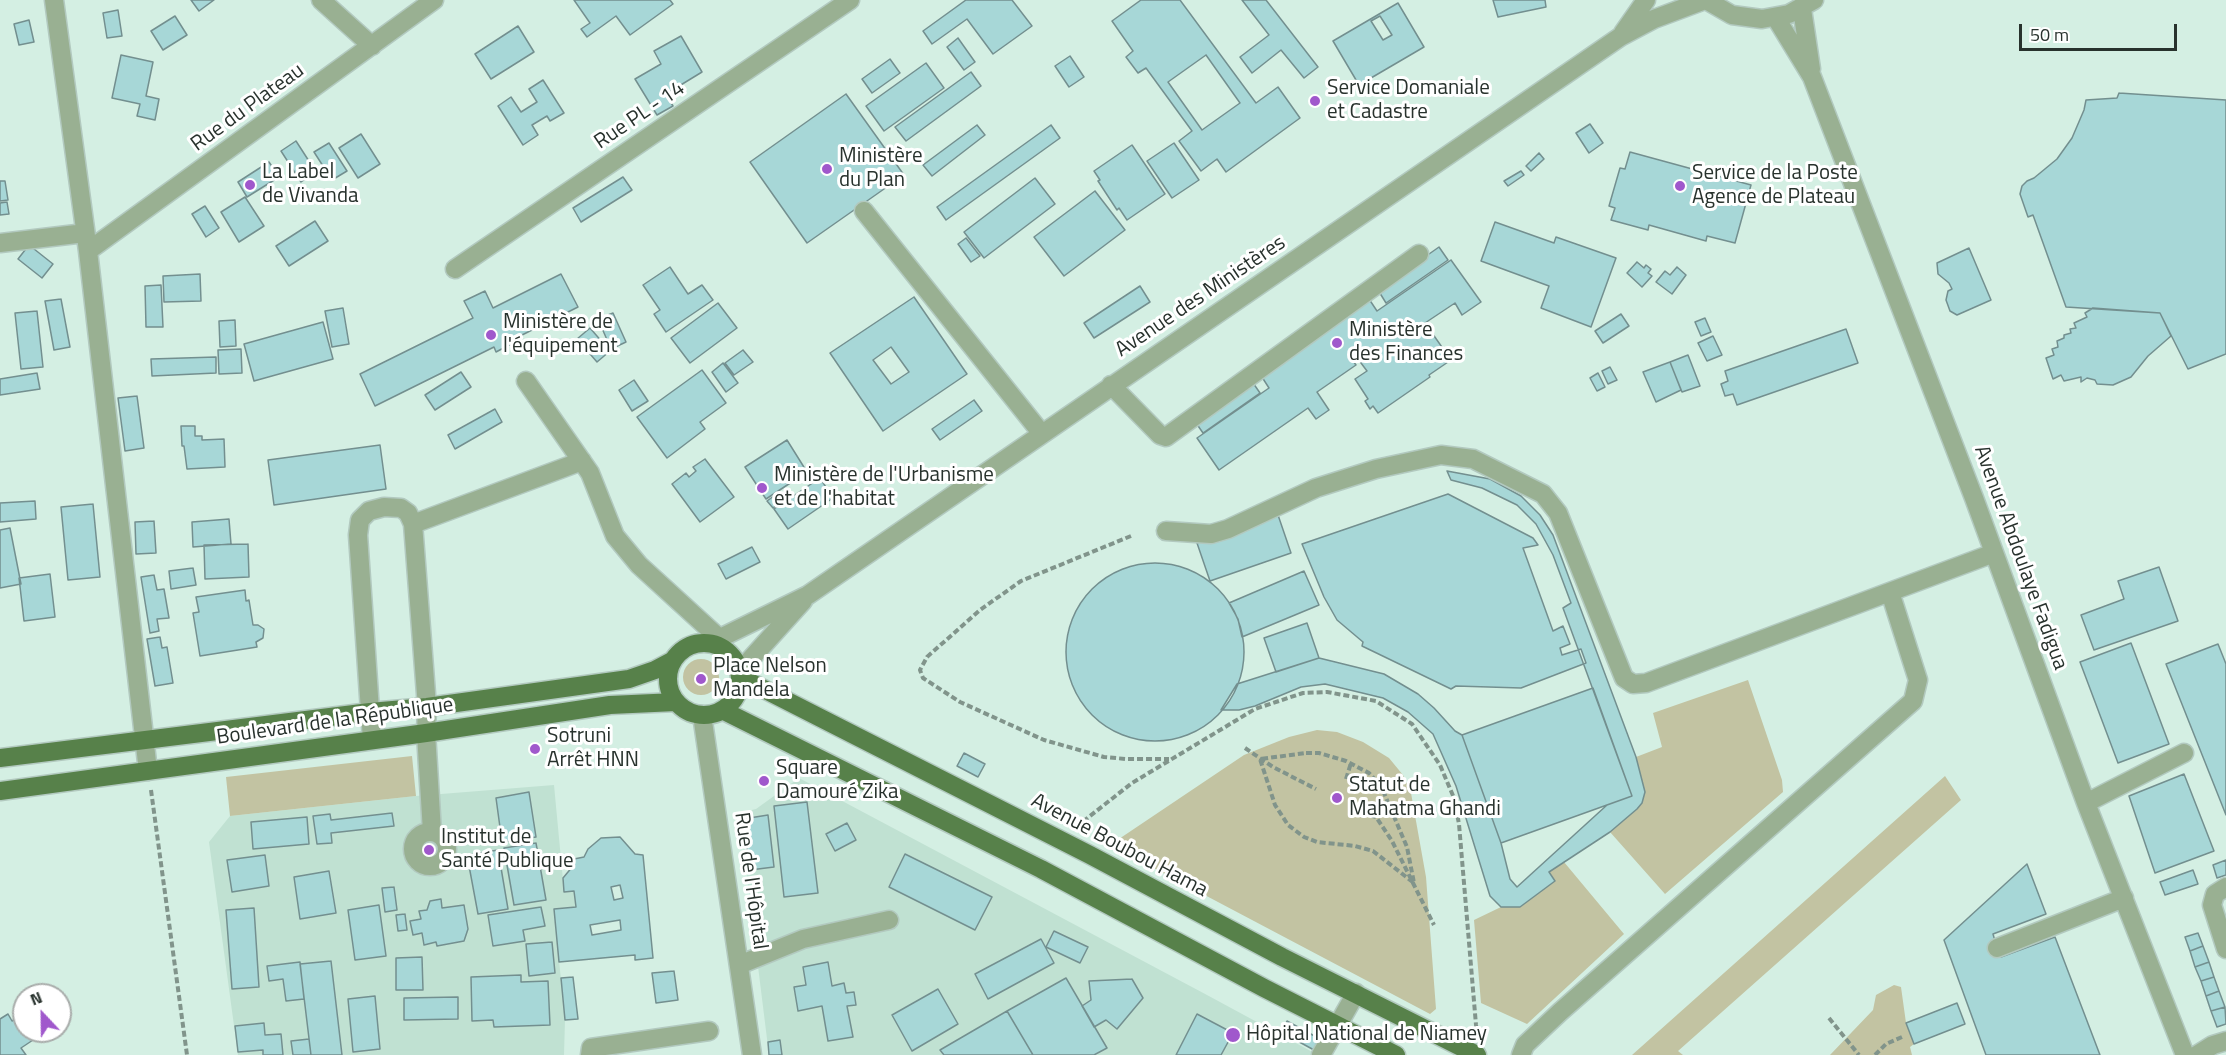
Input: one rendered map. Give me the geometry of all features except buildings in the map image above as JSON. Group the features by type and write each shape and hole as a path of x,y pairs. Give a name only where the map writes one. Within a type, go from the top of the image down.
{"main road":[{"path":"714,640 729,653 735,662 739,674 735,696 722,710 702,715 692,713 676,702 671,695 668,678 672,661 688,646 714,640"},
{"name":"Boulevard de la République","path":"0,758 427,707 629,679 672,661"},
{"name":"Avenue Boubou Hama","path":"739,674 1447,1041 1478,1048"},
{"name":"Boulevard de la République","path":"0,791 426,733 610,705 676,702"},
{"path":"722,710 1041,869 1264,988 1396,1055"}],"street":[{"path":"54,0 88,251 148,771"},
{"path":"321,0 372,46"},
{"name":"Rue du Plateau","path":"88,251 434,0"},
{"name":"Rue PL - 14","path":"455,269 850,0"},
{"name":"Avenue des Ministères","path":"1620,37 1646,0"},
{"path":"1705,0 1732,15 1747,18 1776,18 1808,4"},
{"name":"Avenue des Ministères","path":"714,640 808,595 1620,37 1654,19 1705,0"},
{"name":"Avenue Abdoulaye Fadigua","path":"1808,4 1812,77"},
{"name":"Avenue Abdoulaye Fadigua","path":"1776,18 1812,77 1994,553 2086,803 2185,1055"},
{"path":"864,211 1042,434"},
{"path":"0,243 85,233"},
{"path":"1111,385 1160,435 1167,436 1419,254"},
{"path":"526,381 590,473 615,537 639,565 714,640"},
{"path":"1166,531 1211,534 1228,529 1316,488 1376,469 1441,455 1473,459 1543,494 1558,513 1624,678 1633,684 1646,682 1994,553"},
{"path":"413,524 582,461"},
{"path":"372,740 358,535 360,520 369,511 384,507 402,508 408,513 413,524 427,707 426,733 432,832"},
{"path":"1521,1055 1525,1045 1560,1012 1913,701 1918,680 1890,592"},
{"name":"Avenue des Ministères","path":"739,674 808,595"},
{"name":"Rue de l'Hôpital","path":"702,715 752,1055"},
{"path":"2086,803 2184,753"},
{"path":"2226,887 2215,894 2211,905 2226,949"},
{"path":"1997,948 2124,898"},
{"path":"739,965 803,939 889,920"},
{"path":"1322,1055 1356,993"},
{"path":"590,1055 591,1048 709,1031"},
{"path":"2197,1055 2213,1045 2226,1041"}],"path":[{"path":"1131,536 1021,581 980,610 927,657 920,670 923,678 951,697 1044,740 1104,756 1126,759 1171,759"},
{"path":"1058,839 1132,783 1255,709 1303,693 1326,692 1376,701 1412,724 1440,765 1454,798 1459,824 1478,1048"},
{"path":"1245,748 1260,759 1316,789"},
{"path":"1260,759 1319,753 1352,763 1369,773 1381,786 1407,847 1414,883"},
{"path":"1260,759 1275,805 1288,825 1304,837 1317,842 1355,846 1373,851 1414,883"},
{"path":"1346,779 1352,763"},
{"path":"148,771 187,1055"},
{"path":"1353,810 1376,817 1392,841 1434,925"},
{"path":"1829,1018 1859,1055"},
{"path":"1875,1055 1886,1044 1902,1038"}],"shaded area":[{"name":"Place Nelson Mandela","path":"701,659 714,664 719,677 714,690 701,695 688,690 683,677 688,664"},
{"path":"1748,680 1782,780 1783,792 1665,894 1610,832 1642,803 1645,792 1636,757 1662,747 1653,713"},
{"path":"1317,730 1337,732 1363,742 1389,758 1403,775 1411,793 1426,877 1436,1009 1430,1014 1110,845 1244,755 1289,737"},
{"path":"412,756 416,796 230,816 226,777"},
{"path":"1945,776 1961,800 1678,1051 1683,1055 1632,1055"},
{"path":"799,778 1318,1055 769,1055 739,813 756,809"},
{"path":"554,785 564,891 574,891 576,907 554,910 565,1020 564,1055 238,1055 209,842 230,816 416,796"},
{"path":"1564,862 1624,934 1527,1024 1481,1003 1474,920 1501,907 1520,907 1554,881 1549,872"},
{"path":"1894,985 1901,987 1906,1023 1914,1044 1910,1047 1912,1055 1830,1055 1873,1010 1876,995"}],"place":[{"name":"Service Domaniale et Cadastre","path":"1315,101"},
{"name":"Ministère du Plan","path":"827,169"},
{"name":"La Label de Vivanda","path":"250,185"},
{"name":"Service de la Poste Agence de Plateau","path":"1680,186"},
{"name":"Ministère de l'équipement","path":"491,335"},
{"name":"Ministère des Finances","path":"1337,343"},
{"name":"Ministère de l'Urbanisme et de l'habitat","path":"762,488"},
{"name":"Place Nelson Mandela","path":"701,679"},
{"name":"Sotruni Arrêt HNN","path":"535,749"},
{"name":"Square Damouré Zika","path":"764,781"},
{"name":"Statut de Mahatma Ghandi","path":"1337,798"},
{"name":"Institut de Santé Publique","path":"429,850"},
{"name":"Hôpital National de Niamey","path":"1233,1035"}]}
